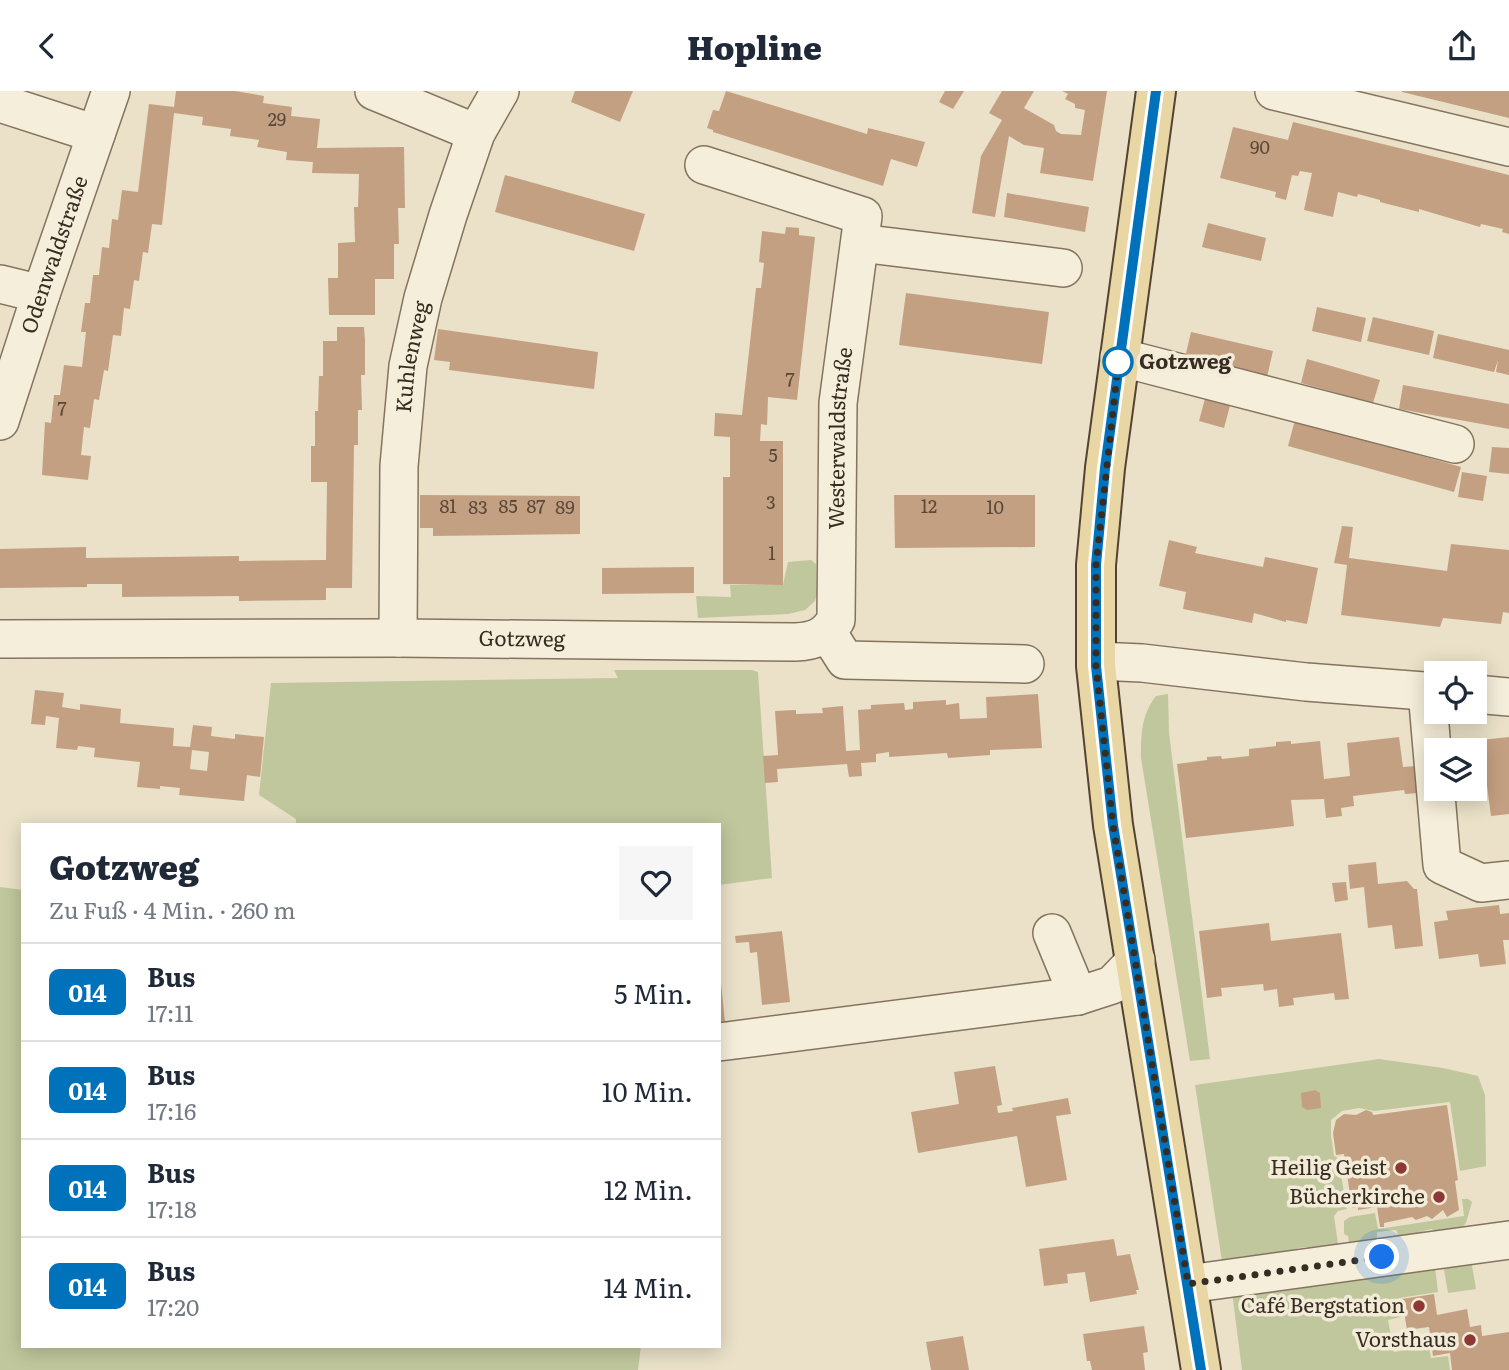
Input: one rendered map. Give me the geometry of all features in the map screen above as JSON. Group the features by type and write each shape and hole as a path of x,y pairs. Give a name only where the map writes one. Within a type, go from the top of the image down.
{"main road":[{"path":"1156,91 1119,357 1096,565 1097,661 1113,825 1201,1370"}],"street":[{"name":"Odenwaldstraße","path":"0,421 111,91"},
{"path":"374,91 476,132"},
{"name":"Kuhlenweg","path":"398,638 398,466 408,366 423,298 476,132 500,91"},
{"path":"1274,91 1509,147"},
{"path":"0,103 96,134"},
{"path":"704,165 862,229 1063,268"},
{"name":"Westerwaldstraße","path":"828,633 836,620 838,403 862,229"},
{"path":"0,284 41,294"},
{"path":"1119,357 1455,444"},
{"path":"828,633 845,660 1025,664"},
{"name":"Gotzweg","path":"0,639 398,638 796,642 813,641 828,633"},
{"path":"1097,661 1142,663 1306,682 1424,691"},
{"path":"1487,695 1509,697"},
{"path":"1434,724 1442,865 1481,883 1509,880"},
{"path":"1052,933 1078,996"},
{"path":"721,1042 1078,996 1112,985 1136,960"},
{"path":"1188,1284 1509,1240"}],"green space":[{"path":"811,560 816,564 817,594 815,601 805,610 788,614 698,618 696,596 731,597 730,585 783,585 788,562"},
{"path":"614,670 758,672 772,878 721,885 721,823 296,823 296,819 259,795 271,683 618,678"},
{"path":"1168,694 1169,733 1210,1059 1190,1061 1141,758 1142,733 1147,710 1156,696"},
{"path":"0,887 21,890 21,1348 641,1348 638,1370 0,1370"},
{"path":"1379,1059 1478,1076 1485,1095 1486,1166 1460,1171 1450,1102 1374,1111 1359,1108 1342,1111 1331,1120 1334,1156 1338,1158 1347,1209 1338,1211 1334,1216 1338,1244 1332,1244 1329,1250 1315,1252 1307,1247 1298,1248 1294,1256 1223,1268 1195,1085"},
{"path":"1462,1199 1472,1202 1466,1223 1460,1230 1437,1233 1432,1229 1423,1231 1419,1237 1404,1246 1396,1230 1377,1232 1377,1249 1350,1249 1348,1236 1344,1234 1344,1221 1350,1217 1375,1213 1378,1229 1464,1216"},
{"path":"1470,1254 1476,1289 1448,1293 1442,1258"},
{"path":"1434,1259 1438,1292 1399,1298 1401,1317 1388,1320 1394,1352 1429,1346 1431,1358 1448,1356 1450,1370 1242,1370 1232,1292"}],"building":[{"path":"176,91 235,91 264,96 263,103 292,107 291,116 320,119 317,148 404,147 405,208 398,208 399,244 394,244 394,279 375,279 375,315 329,315 328,278 338,278 338,243 355,242 354,207 358,207 359,174 312,173 313,162 286,160 287,152 257,147 259,140 230,136 231,129 202,125 203,117 174,113 162,225 152,224 148,253 143,252 139,281 134,280 130,309 124,308 121,336 113,335 108,371 104,370 99,400 94,399 90,428 84,427 81,455 91,456 88,480 42,475 45,422 51,423 54,395 60,395 64,365 82,367 86,332 81,332 85,303 90,303 93,275 99,275 102,247 109,248 112,219 118,220 122,190 138,192 149,104 174,107"},
{"path":"575,91 633,91 620,122 571,102"},
{"path":"726,91 867,134 868,128 925,142 917,167 891,159 883,186 713,132 707,128 713,110 719,111"},
{"path":"945,91 964,91 953,109 939,102"},
{"path":"1002,91 1034,91 1024,108 1054,125 1056,131 1061,134 1081,135 1085,110 1075,108 1075,104 1065,99 1068,94 1062,91 1107,91 1093,181 1040,173 1044,148 1024,145 1009,136 995,217 972,213 981,156 1002,120 989,113"},
{"path":"1509,91 1509,118 1402,92"},
{"path":"1293,122 1509,175 1509,234 1502,232 1503,229 1481,224 1480,227 1358,194 1357,197 1338,192 1333,217 1304,210 1312,173 1300,171 1298,176 1292,175 1286,200 1275,197 1276,192 1220,178 1233,127 1288,140"},
{"path":"505,175 645,214 634,251 495,212"},
{"path":"1007,193 1089,207 1085,232 1004,217"},
{"path":"1208,223 1266,238 1261,261 1202,247"},
{"path":"786,227 799,228 799,235 815,237 797,400 768,397 767,425 761,424 760,441 783,441 783,585 723,584 723,477 730,477 730,437 714,436 715,413 742,415 756,288 761,288 764,263 759,262 762,231 785,234"},
{"path":"906,293 1049,312 1042,364 899,345"},
{"path":"1317,307 1366,318 1361,342 1312,331"},
{"path":"1373,317 1434,331 1429,355 1367,341"},
{"path":"337,327 364,327 365,341 365,375 361,375 362,410 358,410 358,445 354,445 352,588 326,588 326,600 239,601 239,596 122,597 122,584 0,588 0,549 86,547 86,558 239,556 239,561 326,560 327,482 311,482 311,446 315,446 319,376 323,376 323,341 337,341"},
{"path":"438,329 598,352 594,389 449,370 450,362 434,360"},
{"path":"1191,332 1273,351 1267,377 1185,358"},
{"path":"1438,334 1509,350 1509,375 1496,372 1498,360 1494,372 1433,358"},
{"path":"1307,359 1380,380 1373,403 1301,383"},
{"path":"1403,385 1509,404 1509,429 1399,409"},
{"path":"1206,395 1231,402 1224,428 1199,421"},
{"path":"1295,420 1461,467 1454,492 1288,446"},
{"path":"1492,447 1509,448 1509,474 1489,472"},
{"path":"1462,472 1487,476 1483,501 1458,497"},
{"path":"420,495 580,496 580,534 433,536 433,528 420,528"},
{"path":"894,495 1035,495 1035,547 895,548"},
{"path":"1342,526 1353,527 1349,558 1447,571 1451,544 1509,550 1509,613 1503,612 1501,624 1443,618 1440,627 1341,615 1347,565 1334,563"},
{"path":"1169,540 1197,547 1195,553 1263,567 1265,557 1318,568 1307,624 1286,622 1254,613 1252,623 1183,609 1186,592 1159,586"},
{"path":"694,567 694,593 602,594 602,568"},
{"path":"35,690 64,693 62,707 80,710 80,704 121,709 120,723 174,728 173,746 190,747 193,725 212,727 211,736 235,739 235,734 264,737 260,777 247,775 244,801 179,795 180,788 137,787 140,762 94,757 95,748 56,748 59,718 46,716 45,725 31,724","holes":["192,750 209,752 207,771 190,769"]},
{"path":"1038,694 1042,748 990,750 990,755 948,758 947,753 889,757 889,752 876,754 876,762 861,763 862,776 849,777 847,764 777,769 778,782 765,783 763,756 778,755 775,711 796,710 796,714 823,713 822,708 843,706 846,751 860,750 858,710 871,709 871,705 904,703 905,710 913,709 913,702 946,700 946,705 959,703 960,719 987,718 986,697"},
{"path":"1399,737 1403,767 1416,766 1419,793 1405,794 1404,790 1353,796 1354,806 1341,808 1342,816 1326,818 1324,799 1291,800 1294,826 1186,838 1177,764 1207,760 1207,757 1221,756 1222,759 1249,756 1249,749 1276,746 1276,742 1291,741 1291,744 1320,741 1324,779 1350,776 1347,743"},
{"path":"1509,737 1509,814 1491,816 1487,786 1487,739"},
{"path":"1376,862 1378,884 1407,881 1417,889 1423,946 1395,949 1392,925 1368,928 1364,887 1350,889 1348,865"},
{"path":"1346,882 1348,900 1335,902 1332,883"},
{"path":"1499,905 1500,914 1509,913 1509,940 1503,940 1506,964 1480,967 1478,954 1439,959 1434,922 1448,920 1446,911"},
{"path":"1269,923 1271,941 1341,933 1349,999 1335,1000 1334,993 1293,998 1294,1005 1279,1007 1277,989 1264,991 1263,984 1221,988 1222,996 1207,998 1199,931"},
{"path":"782,931 790,1002 762,1005 757,952 750,953 749,942 736,943 735,936"},
{"path":"721,983 726,1033 721,1034"},
{"path":"995,1066 1002,1105 997,1106 998,1113 1068,1098 1071,1114 1056,1116 1067,1180 1026,1187 1017,1136 918,1153 911,1112 959,1104 954,1072"},
{"path":"1315,1090 1320,1093 1321,1108 1307,1110 1302,1107 1301,1093"},
{"name":"Heilig Geist","path":"1447,1105 1458,1180 1455,1181 1459,1210 1447,1217 1443,1210 1432,1219 1427,1216 1416,1220 1412,1217 1384,1223 1384,1227 1380,1227 1377,1207 1358,1210 1358,1207 1352,1208 1344,1154 1336,1155 1333,1133 1336,1120 1344,1114 1356,1115 1366,1110 1373,1115"},
{"path":"1114,1239 1117,1256 1130,1254 1139,1290 1136,1290 1137,1294 1090,1302 1085,1272 1067,1274 1068,1283 1044,1286 1039,1249"},
{"name":"Vorsthaus","path":"1434,1294 1437,1315 1467,1309 1470,1327 1481,1325 1482,1336 1509,1332 1509,1370 1452,1370 1450,1353 1433,1356 1429,1327 1407,1330 1402,1299"},
{"path":"1144,1326 1148,1352 1143,1353 1145,1370 1092,1370 1090,1361 1087,1361 1083,1334"},
{"path":"963,1336 969,1370 931,1370 926,1342"}],"bus line":[{"name":"014","path":"1156,91 1105,468 1096,565 1096,666 1113,825 1201,1370"}],"place":[{"name":"Gotzweg","path":"1118,362"},
{"name":"Heilig Geist","path":"1401,1168"},
{"name":"Bücherkirche","path":"1439,1197"},
{"name":"Café Bergstation","path":"1419,1306"},
{"name":"Vorsthaus","path":"1470,1340"}],"route":[{"path":"1118,362 1119,357 1096,565 1096,666 1113,825 1188,1284 1382,1257"}]}
